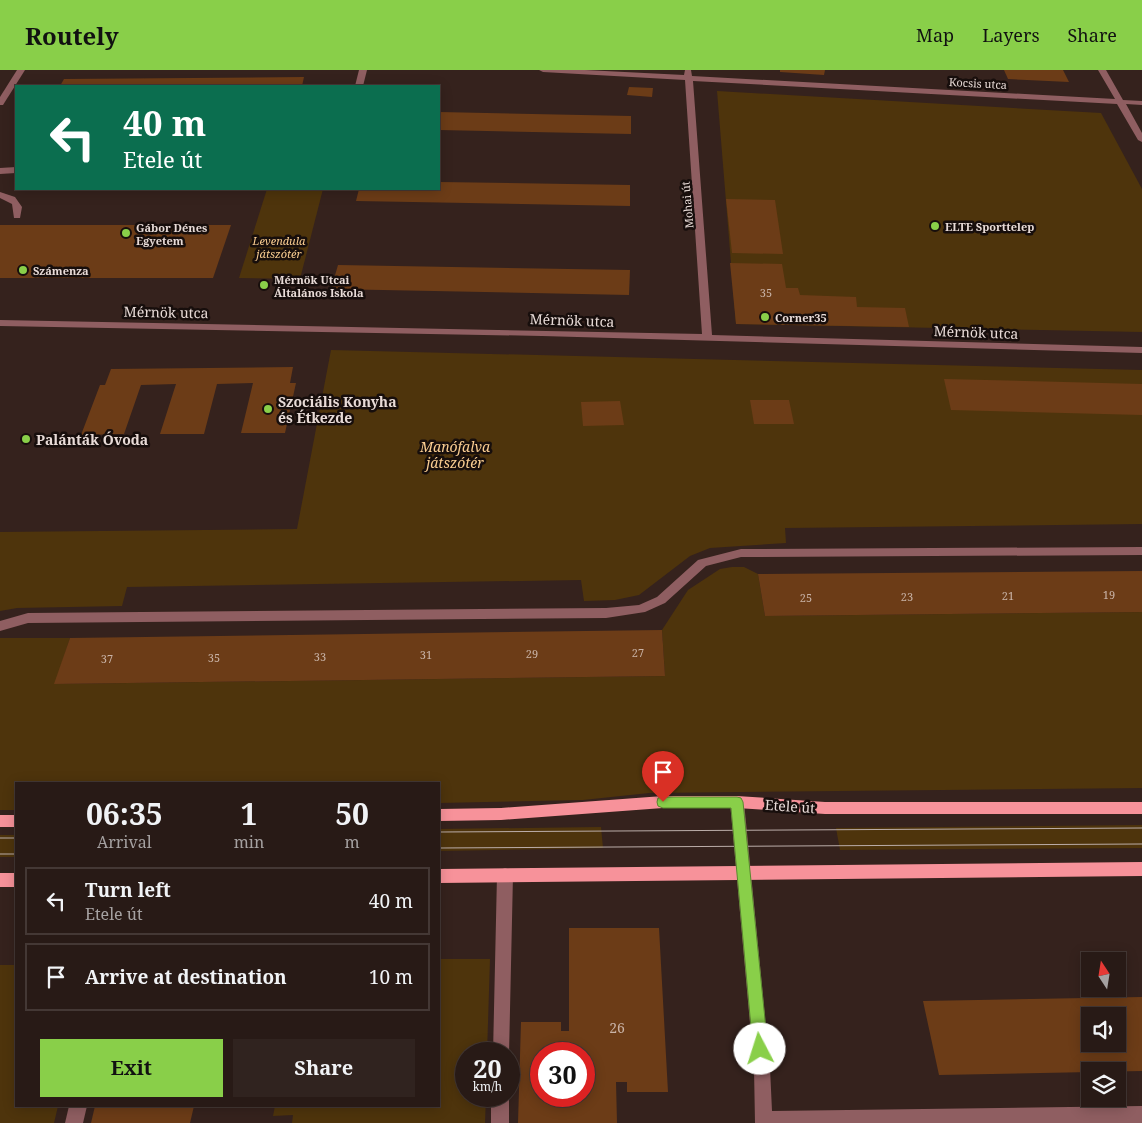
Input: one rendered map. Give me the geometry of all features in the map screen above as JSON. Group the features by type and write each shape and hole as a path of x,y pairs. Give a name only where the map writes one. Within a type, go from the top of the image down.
{"main road":[{"name":"Etele út","path":"440,815 501,814 663,802 737,802 825,808 1142,808"},
{"path":"0,821 15,821"},
{"path":"440,876 1142,869"},
{"path":"0,880 15,880"}],"street":[{"path":"0,103 21,70"},
{"path":"359,85 363,70"},
{"name":"Kocsis utca","path":"542,70 688,74 1142,104"},
{"path":"1102,70 1142,140"},
{"name":"Mohai út","path":"688,74 707,338"},
{"path":"0,171 15,170"},
{"path":"0,196 14,199 18,210 16,216"},
{"name":"Mérnök utca","path":"0,323 542,332 1142,350"},
{"path":"0,626 28,618 606,613 641,609 661,600 702,564 741,553 1142,551"},
{"path":"737,802 762,1068 764,1122 1142,1115"},
{"path":"501,1042 505,875"},
{"path":"74,1123 78,1107"},
{"path":"500,1107 500,1123"}],"green space":[{"name":"ELTE Sporttelep","path":"717,91 1101,113 1142,189 1142,332 736,324"},
{"name":"Levendula játszótér","path":"267,190 323,190 300,279 239,278"},
{"name":"Manófalva játszótér","path":"331,350 1142,370 1142,524 785,528 786,543 710,548 690,556 639,595 615,600 584,601 581,580 127,587 122,606 17,608 0,611 0,532 297,529"},
{"path":"744,567 758,574 765,616 1142,612 1142,788 649,793 583,800 440,803 440,782 15,782 15,810 0,810 0,638 70,638 55,684 665,676 662,630 688,590 720,569"},
{"path":"1142,825 1142,848 840,850 836,828"},
{"path":"601,827 603,848 440,851 440,829"},
{"path":"0,835 15,835 15,857 0,857"},
{"path":"440,959 490,959 487,1042 455,1042 455,1107 486,1107 485,1123 292,1123 293,1115 273,1116 275,1107 440,1107"},
{"path":"0,965 15,965 15,1107 58,1107 54,1123 0,1123"}],"building":[{"path":"780,70 825,70 824,75 780,72"},
{"path":"1004,70 1063,70 1069,82 1008,79"},
{"path":"304,77 302,85 61,85 64,79"},
{"path":"629,87 653,88 652,97 627,95"},
{"path":"440,112 631,116 631,134 440,130"},
{"path":"440,182 630,185 630,206 356,201 359,190 440,190"},
{"path":"726,199 775,200 783,254 732,253"},
{"path":"0,225 231,225 213,278 0,278"},
{"path":"730,263 782,264 786,288 798,288 800,295 856,297 857,307 905,308 909,327 736,324"},
{"path":"338,265 630,270 629,295 331,289"},
{"name":"Szociális Konyha és Étkezde","path":"293,367 290,383 296,383 285,433 241,433 253,383 217,384 204,434 160,434 176,384 141,385 124,434 81,435 100,385 105,385 111,369"},
{"path":"944,379 1142,384 1142,415 951,410"},
{"path":"750,400 789,400 794,424 754,424"},
{"path":"620,401 624,425 583,426 581,402"},
{"path":"1142,571 1142,612 765,616 758,574"},
{"path":"662,630 665,676 54,684 70,638"},
{"path":"569,928 659,928 668,1092 627,1092 627,1082 616,1082 617,1123 518,1123 518,1107 520,1107 521,1022 561,1022 561,1031 569,1031"},
{"path":"1142,997 1142,1071 1126,1071 1126,1062 1081,1062 1081,1072 939,1075 923,1001"},
{"path":"95,1107 194,1107 190,1123 91,1123"}],"tram line":[{"path":"440,832 1142,828"},
{"path":"0,838 15,838"},
{"path":"440,848 1142,844"},
{"path":"0,854 15,854"}],"place":[{"name":"ELTE Sporttelep","path":"935,226"},
{"name":"Gábor Dénes Egyetem","path":"126,233"},
{"name":"Számenza","path":"23,270"},
{"name":"Mérnök Utcai Általános Iskola","path":"264,285"},
{"name":"Corner35","path":"765,317"},
{"name":"Szociális Konyha és Étkezde","path":"268,409"},
{"name":"Palánták Óvoda","path":"26,439"}],"route":[{"path":"663,802 737,802 760,1049"}]}
